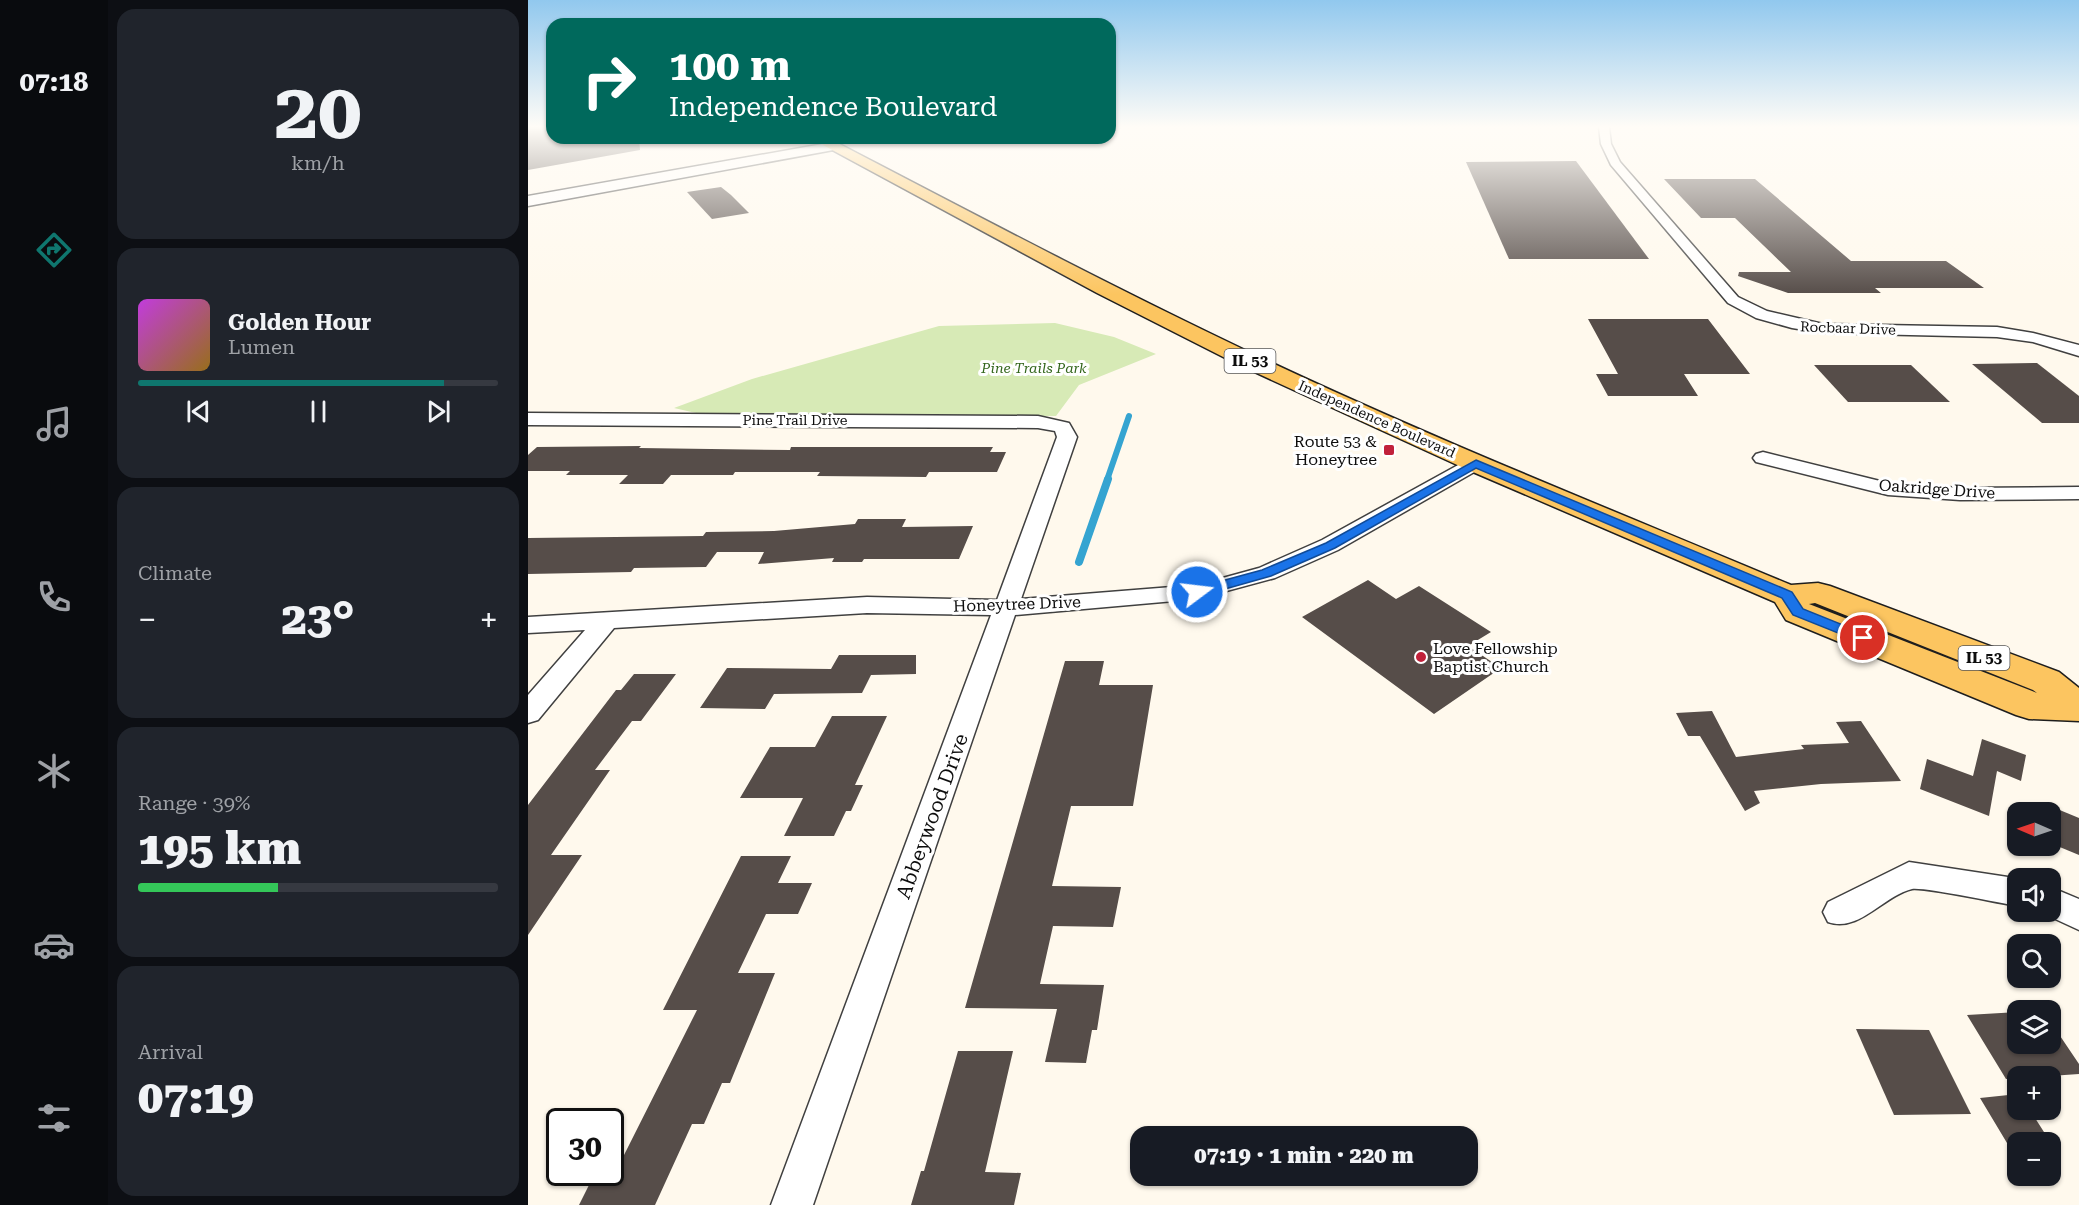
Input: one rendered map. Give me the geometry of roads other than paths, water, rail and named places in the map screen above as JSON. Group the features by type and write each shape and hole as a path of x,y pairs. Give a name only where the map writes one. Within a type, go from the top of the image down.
{"main road":[{"name":"Independence Boulevard","path":"903,183 1175,325 1356,411 1787,595 1798,612 2029,706 2079,707"}],"street":[{"path":"528,201 629,183"},
{"name":"Rocbaar Drive","path":"1632,183 1733,300 1754,313 1792,326 1831,329 1985,331 2027,336 2079,351"},
{"name":"Pine Trail Drive","path":"528,418 1038,422 1062,428"},
{"name":"Abbeywood Drive","path":"792,1205 1008,608 1067,437 1062,428"},
{"name":"Oakridge Drive","path":"1763,458 1888,489 1960,494 2079,493"},
{"name":"Honeytree Drive","path":"528,625 867,605 1008,608 1197,592 1267,573 1330,545 1476,463"},
{"path":"528,713 606,621"},
{"path":"1840,912 1909,875 2007,890"},
{"path":"2061,906 2079,915"}],"waterway":[{"path":"1107,480 1129,416"},
{"path":"1079,562 1108,479"}],"place":[{"name":"Route 53 & Honeytree","path":"1389,450"},
{"name":"Love Fellowship Baptist Church","path":"1421,657"}],"park label":[{"name":"Pine Trails Park","path":"1034,368"}]}
